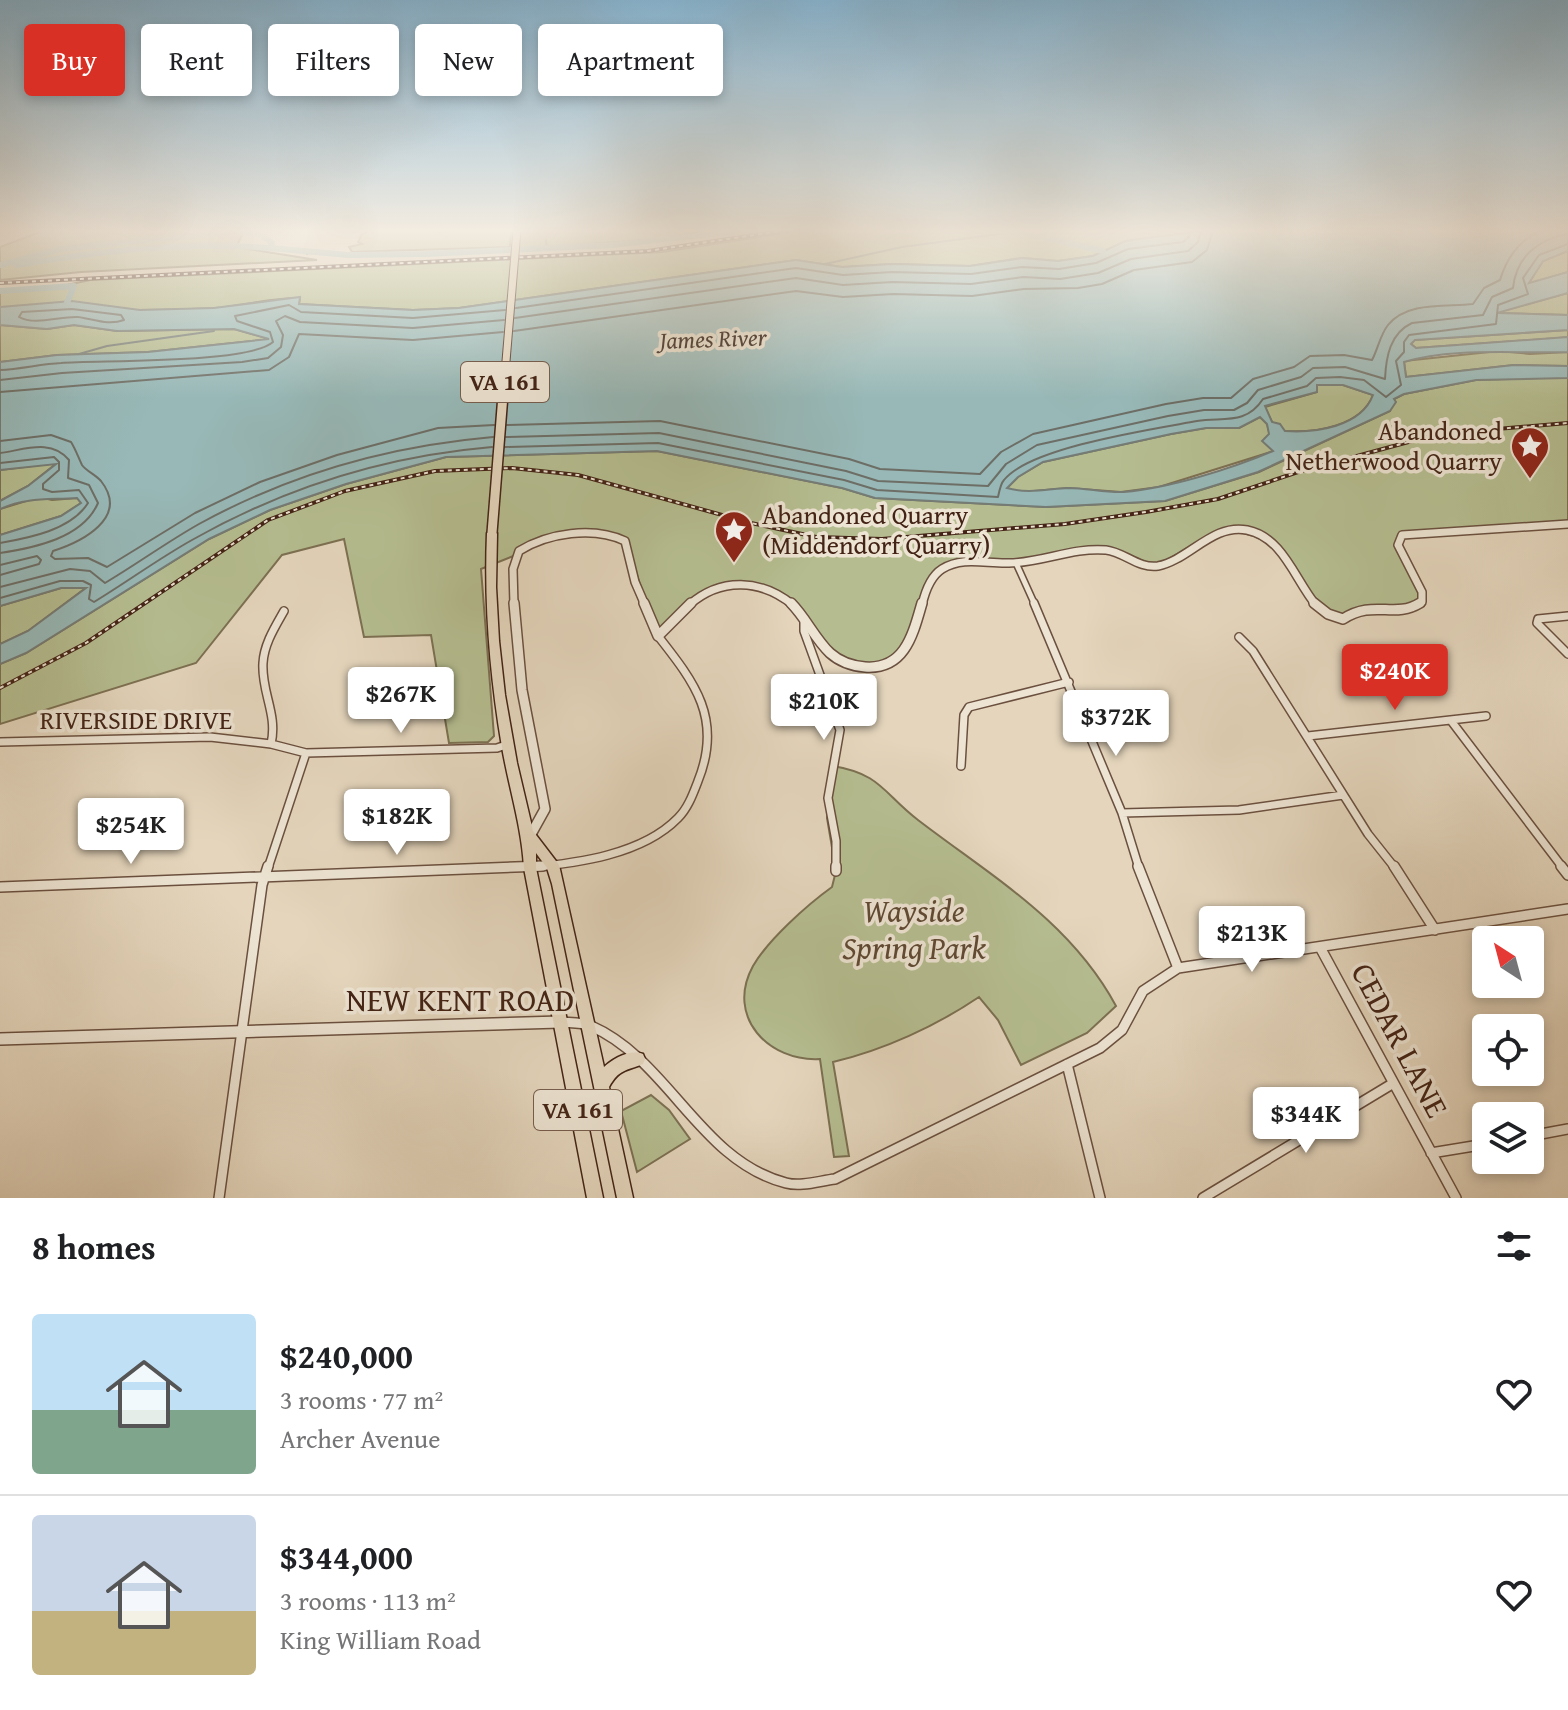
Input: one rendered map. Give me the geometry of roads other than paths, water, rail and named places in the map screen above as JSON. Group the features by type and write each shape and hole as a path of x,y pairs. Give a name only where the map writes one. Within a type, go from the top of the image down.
{"main road":[{"name":"VA 161","path":"512,286 489,556 492,619 507,745 516,791 530,836 530,868 595,1198"},
{"name":"VA 161","path":"530,836 553,865 625,1198"},
{"path":"602,1086 607,1074 618,1065 638,1059"}],"street":[{"path":"658,636 671,627 695,599 711,590 732,584 768,587 784,596 805,618 828,652 842,662 862,668 881,667 899,660 910,646 920,606 936,576 944,568 959,562 1016,563 1086,550 1119,552 1143,566 1157,566 1176,561 1209,536 1242,530 1261,534 1273,544 1314,605 1327,617 1343,619 1355,609 1367,605 1400,611 1415,608 1422,602 1422,592 1398,545 1402,535 1568,524"},
{"path":"0,887 530,868 599,856 628,846 676,820 689,804 704,764 709,716 692,679 658,636 632,575 629,547 621,538 602,533 542,540 529,544 516,555 514,604 522,688 545,809 530,836"},
{"path":"1016,563 1122,813 1145,889 1178,968 1321,949 1568,909"},
{"name":"RIVERSIDE DRIVE","path":"271,744 276,714 262,668 268,644 284,611"},
{"path":"1568,616 1538,619 1539,628 1568,654"},
{"path":"805,618 804,631 840,730 828,798 836,841 836,871"},
{"path":"1239,637 1253,651 1343,795 1435,930"},
{"path":"961,766 964,715 969,707 1069,682"},
{"path":"1308,736 1486,716"},
{"path":"1452,722 1568,875"},
{"name":"RIVERSIDE DRIVE","path":"0,742 210,737 271,744 306,753 493,748 507,745"},
{"path":"219,1198 240,1030 264,877 306,753"},
{"path":"1122,813 1239,810 1343,795"},
{"name":"CEDAR LANE","path":"1321,949 1456,1198"},
{"name":"NEW KENT ROAD","path":"0,1039 240,1030 560,1022 588,1024 623,1045 723,1149 748,1167 788,1184 835,1179 1100,1048 1122,1030 1143,991 1178,968"},
{"path":"1067,1064 1100,1198"},
{"path":"1203,1198 1392,1084"},
{"path":"1544,1133 1568,1129"},
{"path":"1431,1153 1472,1146"}],"water":[{"name":"James River","path":"614,286 1568,286 1568,293 1497,313 1568,315 1568,330 1415,340 1411,344 1416,348 1568,337 1568,352 1443,354 1404,362 1406,377 1514,365 1568,366 1568,378 1476,380 1404,394 1394,399 1396,402 1390,411 1258,472 1165,501 1046,507 875,498 842,488 657,451 446,457 346,484 270,510 209,539 26,653 0,664 0,644 28,631 86,588 61,588 0,606 0,535 61,516 81,503 77,498 38,500 0,509 0,501 28,486 56,464 0,470 0,362 57,355 148,352 269,339 234,329 117,331 74,325 47,329 0,325 0,307 72,301 140,310 214,308 300,297 299,304 413,310 459,308","holes":["1317,385 1343,385 1373,395 1359,414 1336,426 1310,431 1285,431 1280,424 1272,422 1265,406 1317,392","1260,417 1267,424 1269,434 1262,441 1273,451 1200,477 1124,492 1068,488 1022,491 1007,488 1018,477 1043,462 1171,434 1206,428 1239,428"]}],"waterway":[{"path":"0,291 74,286 66,305"},
{"path":"79,354 107,346 214,331"}],"railway":[{"path":"0,688 86,643 268,520 345,491 435,471 512,468 578,475 751,523 816,537 882,539 1065,524 1146,512 1218,499 1298,472 1438,434 1568,423"}],"place":[{"name":"Abandoned Netherwood Quarry","path":"1530,480"},
{"name":"Abandoned Quarry (Middendorf Quarry)","path":"734,564"}],"park label":[{"name":"Wayside Spring Park","path":"914,930"}]}
